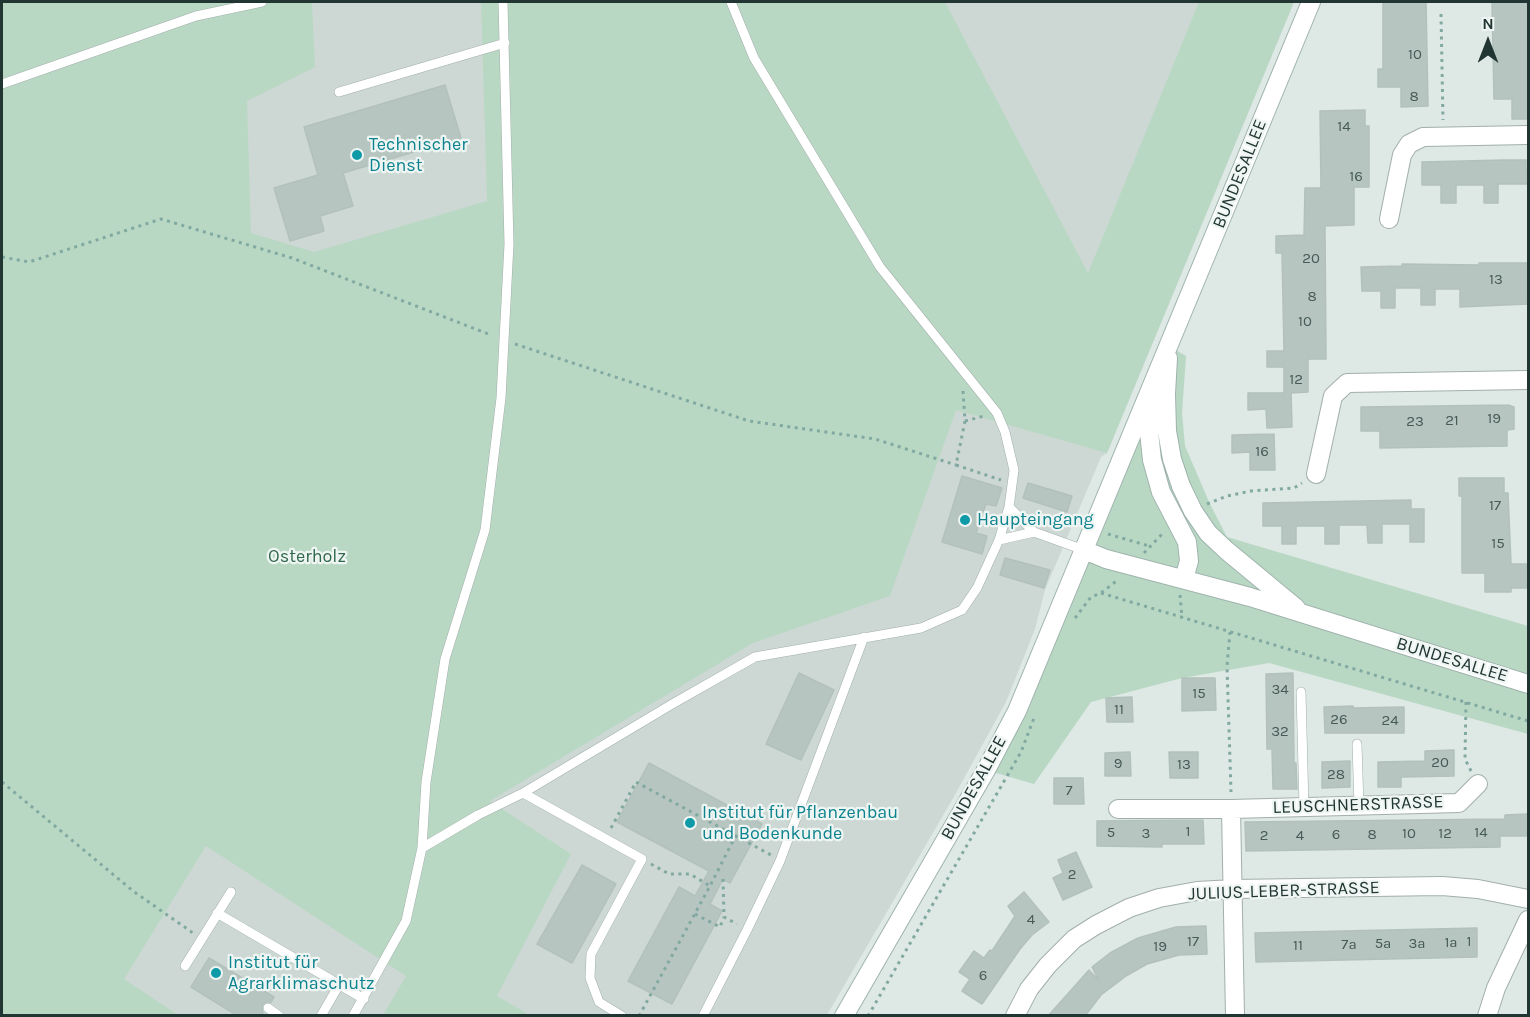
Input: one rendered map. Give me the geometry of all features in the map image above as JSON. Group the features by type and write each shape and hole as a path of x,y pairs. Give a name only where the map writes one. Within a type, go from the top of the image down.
{"street":[{"name":"BUNDESALLEE","path":"843,1016 986,770 1017,711 1311,2"},
{"path":"1389,219 1402,155 1409,144 1423,137 1528,135"},
{"name":"BUNDESALLEE","path":"1169,346 1166,394 1167,430 1172,459 1181,486 1203,506 1208,533 1267,585 1307,616"},
{"path":"1316,474 1333,396 1347,383 1528,380"},
{"name":"BUNDESALLEE","path":"1150,391 1149,432 1152,460 1161,492 1187,542 1189,561 1184,579"},
{"name":"BUNDESALLEE","path":"1084,550 1528,684"},
{"name":"LEUSCHNERSTRASSE","path":"1118,809 1231,809 1458,803 1478,784"},
{"path":"1231,809 1235,1016"},
{"name":"JULIUS-LEBER-STRASSE","path":"1015,1016 1029,989 1048,965 1074,939 1129,908 1159,898 1197,891 1233,889 1442,886 1478,888 1528,899"},
{"path":"1487,1016 1496,988 1524,940 1528,920"}],"lane":[{"path":"2,84 196,16 262,2"},
{"path":"353,1016 406,921 422,848 426,782 445,659 485,530 501,398 509,244 503,2"},
{"path":"422,848 478,814 523,793 755,657 921,628 962,610 977,588 999,540 1013,484 1012,461 1005,432 997,413 880,267 754,58 731,2"},
{"path":"339,92 505,42"},
{"path":"1009,507 1034,532 1084,550"},
{"path":"999,540 1034,532"},
{"path":"703,1016 780,861 864,637"},
{"path":"1301,692 1304,807"},
{"path":"1357,744 1359,806"},
{"path":"523,793 642,859 591,954 590,978 599,1002 622,1016"},
{"path":"185,966 231,891"},
{"path":"217,913 364,999"},
{"path":"321,1016 339,985"},
{"path":"268,1008 279,1016"}],"path":[{"path":"1442,14 1443,137"},
{"path":"2,257 29,261 161,219 292,258 504,340 749,421 874,439 1013,484"},
{"path":"956,465 965,421 962,371"},
{"path":"965,421 997,413"},
{"path":"1203,506 1227,496 1251,491 1294,488 1316,474"},
{"path":"1091,597 1101,593 1135,567 1149,546 1176,521"},
{"path":"1101,593 1528,721"},
{"path":"1230,632 1227,666 1231,809"},
{"path":"1466,702 1465,759 1478,784"},
{"path":"2,782 133,891 201,939"},
{"path":"605,839 636,782 780,861"},
{"path":"639,1016 736,835"},
{"path":"642,859 669,874 690,874 710,886"},
{"path":"695,914 720,927 724,917 723,879"},
{"path":"724,917 747,930"}],"shaded area":[{"name":"Osterholz","path":"2,2 1294,2 1107,453 1101,457 1045,590 1035,629 1006,702 827,1015 2,1016"}],"green space":[{"name":"Osterholz","path":"2,2 312,2 315,67 247,101 251,233 314,252 487,201 481,2 945,2 1088,273 1199,2 1294,2 1107,453 956,410 890,596 753,643 490,801 571,854 497,996 530,1015 383,1015 406,976 206,846 124,979 178,1015 2,1016"},
{"path":"1169,346 1186,356 1182,413 1185,446 1227,537 1528,626 1528,734 1269,663 1182,678 1091,702 1034,784 986,770"}],"building":[{"path":"1383,2 1426,2 1428,106 1401,107 1401,87 1378,87 1378,69 1383,69"},
{"path":"1492,2 1528,2 1528,119 1512,119 1512,99 1494,99"},
{"name":"Technischer Dienst","path":"445,85 461,138 343,173 353,206 320,216 324,231 290,241 274,188 318,175 304,127"},
{"path":"1365,110 1365,126 1369,126 1369,187 1354,187 1354,225 1325,226 1326,359 1308,359 1308,392 1291,393 1292,427 1267,428 1266,409 1248,410 1248,393 1284,393 1284,367 1267,367 1267,351 1284,351 1282,253 1276,253 1276,236 1304,235 1305,188 1321,188 1320,111"},
{"path":"1526,160 1528,184 1498,184 1498,203 1484,203 1484,185 1456,185 1456,203 1441,203 1441,185 1422,185 1422,162"},
{"path":"1479,263 1528,263 1528,304 1460,307 1460,289 1435,289 1435,305 1421,305 1421,288 1395,288 1395,308 1381,308 1381,291 1362,291 1361,267 1402,266 1402,264 1479,265"},
{"path":"1508,405 1514,407 1514,429 1507,430 1507,446 1380,448 1380,431 1361,431 1361,407"},
{"path":"1274,434 1275,470 1250,470 1250,452 1232,453 1232,435"},
{"name":"Haupteingang","path":"962,476 1002,488 996,506 986,504 976,533 987,536 982,554 942,542"},
{"path":"1459,478 1504,478 1504,493 1508,493 1511,564 1528,564 1528,588 1511,588 1511,592 1485,592 1485,573 1462,573 1462,496 1459,496"},
{"path":"1028,483 1072,496 1067,512 1023,498"},
{"path":"1411,500 1411,509 1424,509 1424,542 1410,542 1410,524 1382,524 1382,543 1368,543 1367,525 1339,525 1339,544 1325,544 1325,526 1296,526 1296,544 1282,544 1282,526 1263,526 1263,503"},
{"path":"1005,558 1050,570 1044,588 1000,575"},
{"path":"799,673 834,690 801,760 766,744"},
{"path":"1293,673 1294,763 1296,763 1297,789 1273,789 1272,749 1267,749 1266,674"},
{"path":"1182,678 1215,678 1216,710 1182,711"},
{"path":"1132,697 1133,722 1107,722 1106,698"},
{"path":"1353,706 1353,708 1404,707 1404,733 1325,733 1324,707"},
{"path":"1454,750 1454,776 1401,777 1401,787 1378,787 1378,762 1425,761 1425,751"},
{"path":"1130,752 1131,776 1105,776 1105,753"},
{"path":"1169,752 1198,752 1198,778 1170,778"},
{"path":"1350,761 1350,787 1322,788 1322,762"},
{"name":"Institut für Pflanzenbau und Bodenkunde","path":"649,763 762,824 730,883 723,879 710,904 722,911 672,1004 628,981 679,887 695,896 709,871 617,822"},
{"path":"1054,778 1083,778 1084,804 1054,804"},
{"path":"1528,814 1528,836 1500,836 1500,847 1246,851 1245,822 1505,819 1505,815"},
{"path":"1203,820 1204,844 1162,844 1162,847 1097,846 1097,821"},
{"path":"1076,852 1092,887 1063,900 1053,878 1063,873 1058,860"},
{"path":"582,865 616,884 572,963 537,944"},
{"path":"1024,892 1049,922 1032,935 1020,949 982,1004 962,991 970,979 959,972 974,951 984,958 990,950 992,951 1015,916 1008,906"},
{"path":"1206,926 1207,954 1179,955 1147,964 1101,995 1085,1016 1048,1016 1089,970 1099,981 1092,967 1110,953 1138,938 1176,927"},
{"path":"1477,928 1477,957 1256,962 1255,933"},
{"name":"Institut für Agrarklimaschutz","path":"209,958 274,997 271,1002 262,1005 263,1016 238,1016 191,987"}],"place":[{"name":"Technischer Dienst","path":"357,155"},
{"name":"Haupteingang","path":"965,520"},
{"name":"Institut für Pflanzenbau und Bodenkunde","path":"690,823"},
{"name":"Institut für Agrarklimaschutz","path":"216,973"}]}
